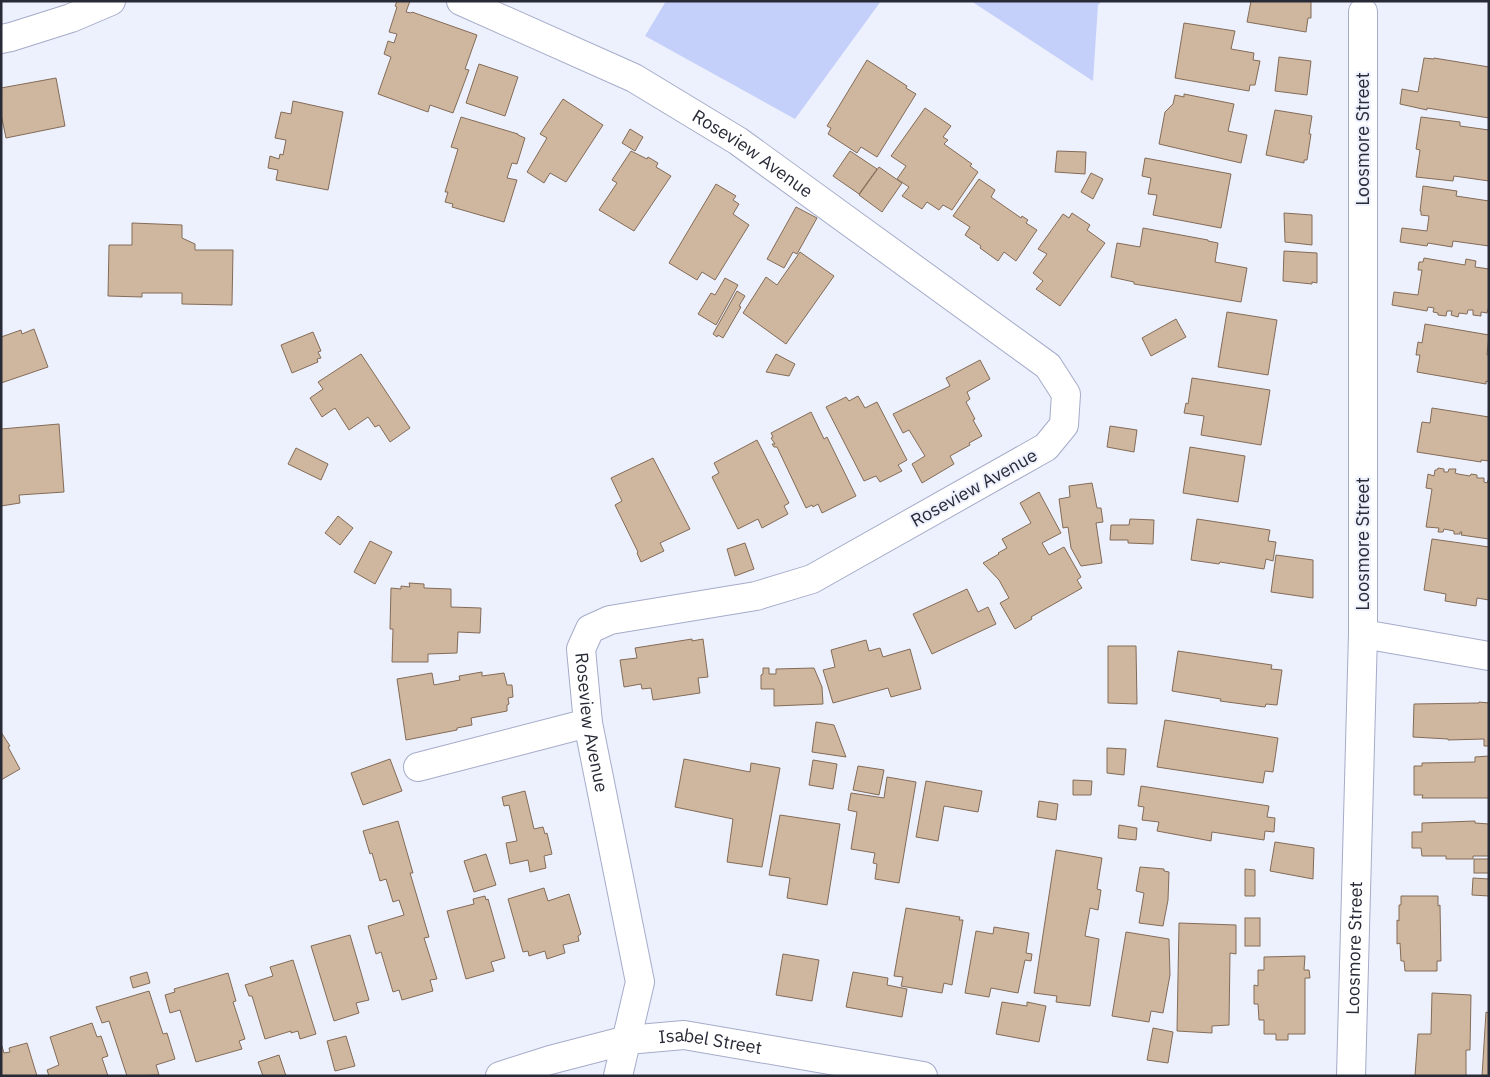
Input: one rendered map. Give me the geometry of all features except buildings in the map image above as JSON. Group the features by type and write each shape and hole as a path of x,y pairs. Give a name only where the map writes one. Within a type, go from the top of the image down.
{"street":[{"path":"1,39 71,18 111,1"},
{"name":"Roseview Avenue","path":"461,1 634,78 738,141 1048,366 1066,394 1064,425 1046,448 812,578 756,596 610,620 590,629 581,649 588,723 640,982 618,1076"},
{"name":"Loosmore Street","path":"1351,1076 1363,634 1363,12"},
{"path":"1363,634 1489,656"},
{"path":"418,767 588,723"},
{"name":"Isabel Street","path":"500,1076 550,1060 627,1040 684,1034 923,1076"}],"shaded area":[{"path":"666,1 881,1 795,119 645,36"},
{"path":"975,1 1102,1 1098,5 1093,81 974,3"}]}
